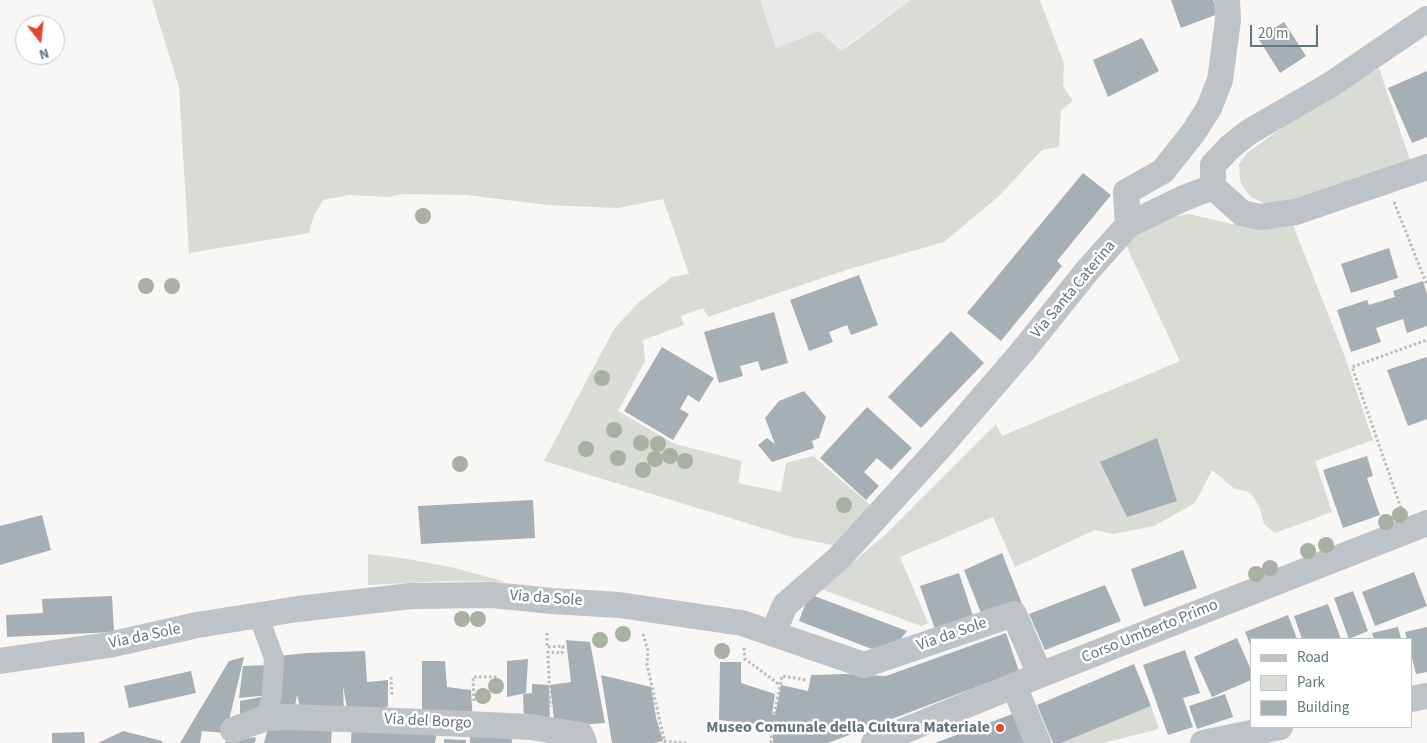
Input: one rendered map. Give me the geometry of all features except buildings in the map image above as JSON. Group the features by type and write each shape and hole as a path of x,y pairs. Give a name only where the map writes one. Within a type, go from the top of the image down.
{"street":[{"path":"1128,225 1126,192 1164,171 1193,133 1209,108 1220,80 1228,20 1227,0"},
{"path":"1427,19 1330,85 1249,132 1230,147 1213,165 1213,187 1242,213 1260,217 1296,212 1427,168"},
{"name":"Via Santa Caterina","path":"773,634 785,604 839,558 941,446 1022,352 1087,271 1128,225 1184,198 1213,187"},
{"name":"Corso Umberto Primo","path":"874,743 1040,675 1418,526"},
{"name":"Via da Sole","path":"0,662 109,645 197,625 258,615 411,596 484,594 634,607 742,623 864,665 1014,614 1040,675"},
{"path":"258,615 274,658 272,695 266,718"},
{"path":"1014,686 1038,743"},
{"path":"1412,699 1427,696"},
{"name":"Via del Borgo","path":"233,730 266,718 289,717 476,724 551,730 581,735 584,743"},
{"path":"1203,743 1275,728"}],"path":[{"path":"1386,182 1427,286"},
{"path":"1418,526 1352,367 1427,340"},
{"path":"634,607 648,651 647,665 665,742 686,743"},
{"path":"742,623 745,659 780,685"},
{"path":"547,633 547,647 563,646 562,653 548,652 551,730"},
{"path":"774,714 782,676 806,680"},
{"path":"476,724 473,677 498,677"},
{"path":"771,743 772,726"}],"shaded area":[{"path":"760,0 911,0 841,51 819,31 776,48"}],"green space":[{"path":"152,0 760,0 776,48 819,31 841,51 911,0 1040,0 1064,64 1063,86 1073,101 1061,110 1059,147 1042,150 999,196 944,242 846,270 708,317 703,308 681,316 684,325 643,340 645,361 618,411 675,444 742,461 738,483 781,492 786,463 813,456 875,509 838,546 792,537 544,461 614,329 639,302 672,277 689,274 663,199 618,208 548,205 466,195 402,194 389,197 349,195 323,200 314,215 309,233 189,253 179,87"},
{"path":"1379,68 1410,160 1286,204 1268,205 1251,197 1242,186 1240,179 1239,164 1247,153 1302,113"},
{"path":"1189,214 1232,224 1271,226 1291,220 1345,357 1373,440 1315,461 1332,512 1275,533 1264,524 1259,506 1253,496 1246,491 1235,489 1212,470 1195,503 1154,526 1113,534 1095,530 1015,567 993,517 900,557 928,623 921,626 821,589 886,534 996,424 1002,436 1180,361 1125,243 1150,224 1167,218"},
{"path":"368,554 455,568 506,582 446,581 368,585"},
{"path":"1151,706 1159,729 1103,743 1061,743"}],"place":[{"name":"Museo Comunale della Cultura Materiale","path":"1000,728"}]}
